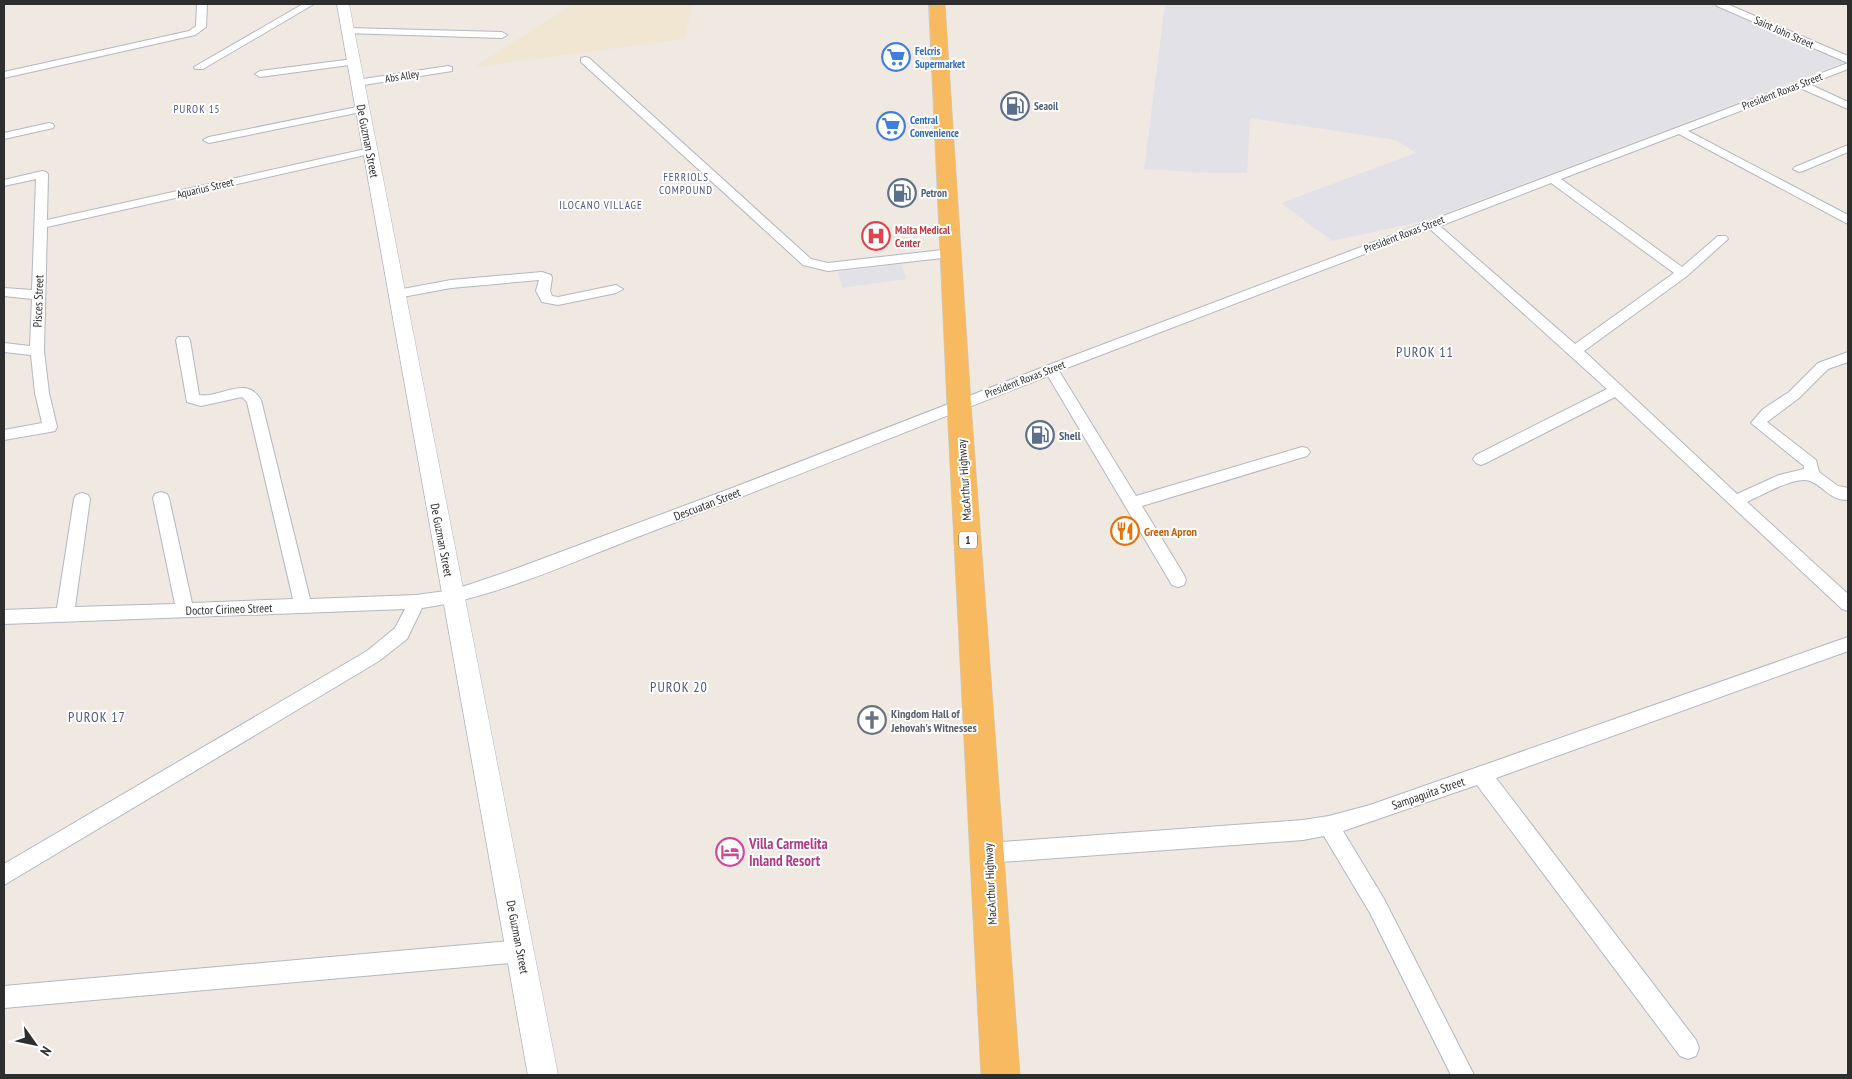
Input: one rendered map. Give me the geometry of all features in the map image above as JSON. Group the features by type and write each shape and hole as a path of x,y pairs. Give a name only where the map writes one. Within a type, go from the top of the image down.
{"highway":[{"name":"MacArthur Highway","path":"937,4 959,404 1001,1075"}],"street":[{"path":"4,75 196,31 201,27 202,4"},
{"path":"199,67 309,4"},
{"name":"De Guzman Street","path":"342,4 543,1075"},
{"name":"Saint John Street","path":"1720,4 1848,60"},
{"path":"348,31 502,36"},
{"path":"585,60 807,262 828,267 951,253"},
{"path":"260,74 353,62"},
{"name":"President Roxas Street","path":"959,404 1848,66"},
{"name":"Abs Alley","path":"357,83 448,69"},
{"path":"1804,83 1848,99"},
{"path":"1804,83 1848,106"},
{"path":"209,140 362,109"},
{"path":"4,136 49,126"},
{"path":"1680,130 1736,162 1848,220"},
{"path":"1799,169 1848,148"},
{"name":"Aquarius Street","path":"40,225 370,151"},
{"name":"Pisces Street","path":"4,183 42,174 37,351 42,393 50,427 4,435"},
{"path":"1551,178 1682,272"},
{"path":"1431,224 1575,351 1848,604"},
{"path":"1575,351 1682,272 1722,239"},
{"path":"396,294 430,286 473,280 542,276 546,278 543,290 547,299 558,301 616,289"},
{"path":"4,292 38,295"},
{"path":"183,340 192,398 201,401 242,392 248,394 254,400 303,606"},
{"path":"4,348 37,351"},
{"path":"1811,475 1810,464 1758,423 1768,413 1794,395 1823,366 1848,357"},
{"path":"1051,369 1178,580"},
{"path":"1481,458 1616,390"},
{"name":"Descuatan Street","path":"453,597 521,574 728,496 959,404"},
{"path":"1132,503 1302,452"},
{"path":"1735,501 1799,474 1811,475 1818,478 1832,491 1848,494"},
{"path":"161,498 185,611"},
{"path":"65,615 82,499"},
{"name":"Doctor Cirineo Street","path":"4,617 416,602 453,597"},
{"path":"4,875 374,656 400,636 408,625 416,602"},
{"name":"Sampaguita Street","path":"988,853 1329,826 1848,644"},
{"path":"1481,774 1688,1048"},
{"path":"1329,826 1377,906 1463,1075"},
{"path":"4,997 521,952"}],"shaded area":[{"path":"573,4 693,4 684,39 474,67"},
{"path":"1165,4 1715,4 1845,62 1424,221 1332,241 1281,203 1416,153 1396,140 1250,118 1247,173 1207,173 1144,169"},
{"path":"901,264 907,279 842,288 838,272"}],"place":[{"name":"Felcris Supermarket","path":"896,57"},
{"name":"Seaoil","path":"1015,106"},
{"name":"Central Convenience","path":"891,126"},
{"name":"Petron","path":"902,193"},
{"name":"Malta Medical Center","path":"876,236"},
{"name":"Shell","path":"1040,435"},
{"name":"Green Apron","path":"1125,531"},
{"name":"Kingdom Hall of Jehovah's Witnesses","path":"872,720"},
{"name":"Villa Carmelita Inland Resort","path":"730,852"}],"district":[{"name":"PUROK 15","path":"197,109"},
{"name":"FERRIOLS COMPOUND","path":"686,183"},
{"name":"ILOCANO VILLAGE","path":"601,205"},
{"name":"PUROK 11","path":"1425,352"},
{"name":"PUROK 20","path":"679,687"},
{"name":"PUROK 17","path":"97,717"}]}
